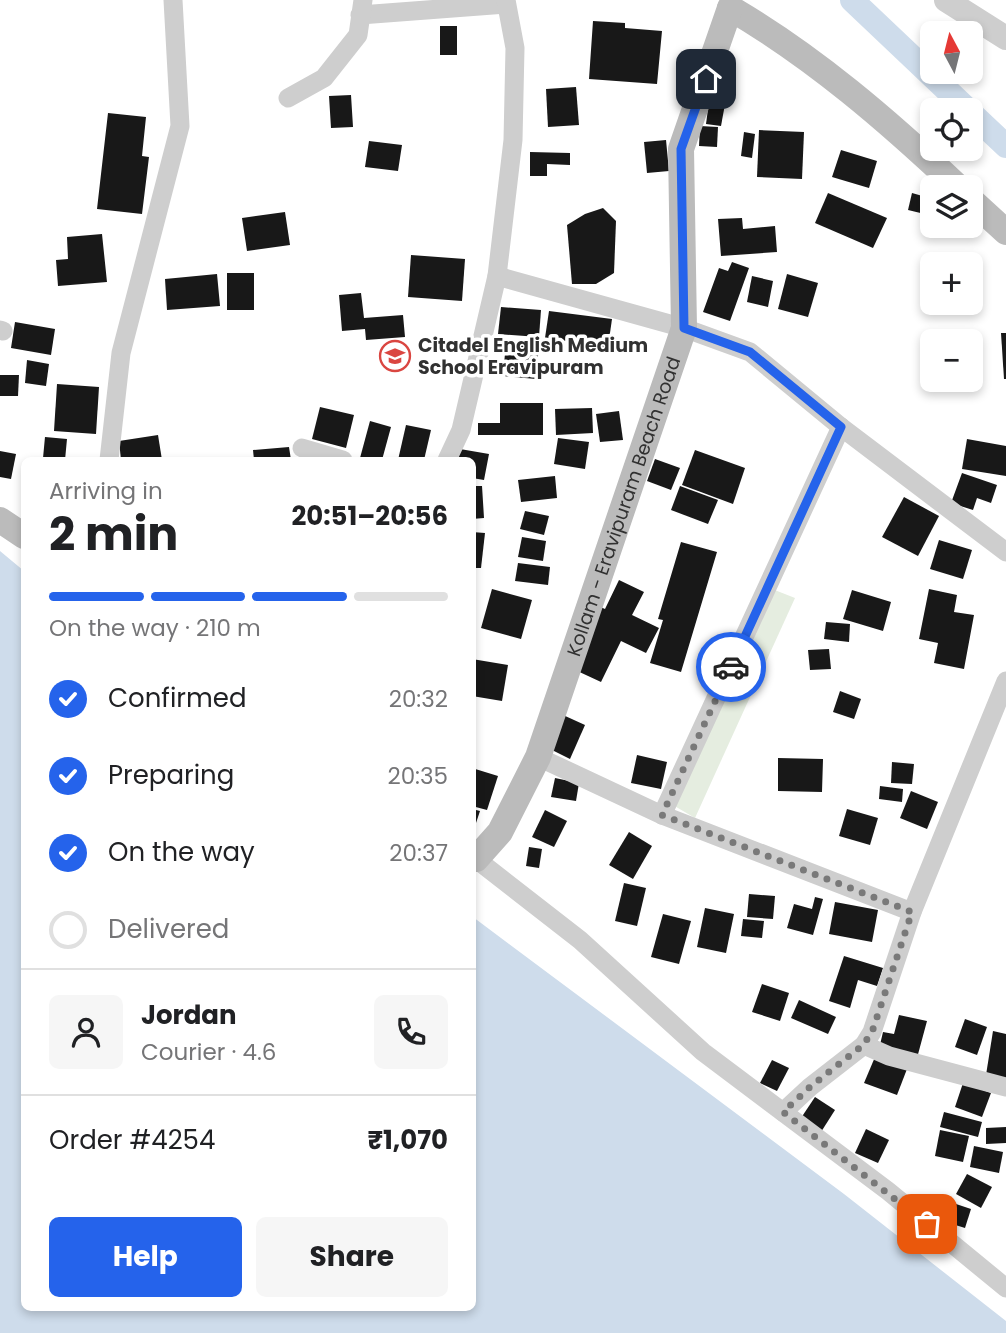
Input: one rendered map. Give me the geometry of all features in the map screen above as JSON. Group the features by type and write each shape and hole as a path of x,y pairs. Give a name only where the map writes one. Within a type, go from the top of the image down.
{"main road":[{"path":"731,3 888,122 945,175"},
{"name":"Kollam - Eravipuram Beach Road","path":"476,856 500,832 538,757 684,328 681,149 731,3"},
{"path":"983,211 1006,232"},
{"path":"0,520 21,534"}],"street":[{"path":"109,457 121,353 180,126 173,0"},
{"path":"946,0 1006,38"},
{"path":"288,98 324,78 358,35 362,8 506,2 515,48 513,140 497,276 461,430 448,457"},
{"path":"497,276 684,328 750,352 841,427 1006,552"},
{"path":"662,815 841,427"},
{"path":"302,448 333,457"},
{"path":"783,1112 863,1045 872,1032 912,912 1006,681"},
{"path":"538,757 662,815 912,912"},
{"path":"476,860 580,940 703,1052 888,1191 1006,1288"},
{"path":"863,1045 889,1056 1006,1087"}],"shaded area":[{"path":"762,585 795,598 695,818 666,801"}],"water":[{"path":"0,551 21,568 21,1311 476,1311 476,919 844,1194 1006,1321 1006,1333 0,1333"}],"building":[{"path":"593,21 625,23 625,28 662,31 657,84 589,79"},
{"path":"440,26 457,26 457,55 440,55"},
{"path":"576,87 579,125 548,127 546,89"},
{"path":"351,95 353,127 331,128 329,96"},
{"path":"709,102 725,104 721,126 706,124"},
{"path":"108,113 146,117 142,156 149,157 142,214 97,209"},
{"path":"700,126 718,127 717,147 699,146"},
{"path":"759,130 804,132 802,179 757,177"},
{"path":"744,132 755,134 752,158 741,156"},
{"path":"666,140 669,171 647,173 644,142"},
{"path":"369,141 402,145 398,171 365,167"},
{"path":"841,150 877,161 869,188 832,177"},
{"path":"530,152 570,153 570,165 547,164 547,176 530,176"},
{"path":"828,193 887,218 873,248 815,223"},
{"path":"912,193 920,195 920,213 908,210"},
{"path":"603,208 616,221 614,273 596,284 572,284 567,225 585,214"},
{"path":"285,212 290,245 247,251 242,218"},
{"path":"742,218 743,229 775,226 777,252 721,256 718,219"},
{"path":"102,234 107,282 58,286 56,260 68,259 67,237"},
{"path":"411,255 465,259 462,301 408,297"},
{"path":"732,262 749,268 730,321 703,312 719,268 728,271"},
{"path":"227,273 254,273 254,310 227,310"},
{"path":"217,274 220,306 167,310 165,279"},
{"path":"787,274 818,283 808,317 778,309"},
{"path":"752,276 773,281 768,307 747,302"},
{"path":"361,293 364,318 403,315 405,337 366,340 365,329 342,331 339,295"},
{"path":"501,307 541,310 539,337 498,334"},
{"path":"549,311 612,319 608,347 545,338"},
{"path":"15,322 55,329 51,355 11,348"},
{"path":"1001,333 1006,333 1006,379 1004,379"},
{"path":"506,342 539,345 536,379 503,376"},
{"path":"27,360 49,364 46,386 25,383"},
{"path":"0,375 19,375 18,396 0,396"},
{"path":"57,384 99,387 96,434 54,431"},
{"path":"500,403 543,403 543,435 478,435 478,423 500,423"},
{"path":"320,407 354,415 346,448 312,439"},
{"path":"592,408 593,433 556,435 555,409"},
{"path":"619,411 623,440 600,442 596,414"},
{"path":"370,421 391,427 383,457 360,457"},
{"path":"406,425 431,430 425,457 399,457"},
{"path":"158,435 162,457 121,457 119,441"},
{"path":"45,437 67,439 65,457 43,457"},
{"path":"558,438 589,442 585,469 554,464"},
{"path":"967,439 1006,446 1006,476 962,469"},
{"path":"289,447 291,457 254,457 253,450"},
{"path":"460,449 489,454 484,480 476,479 476,457 459,457"},
{"path":"695,450 745,468 733,504 682,485"},
{"path":"0,451 16,454 11,479 0,477"},
{"path":"655,459 680,468 671,490 647,481"},
{"path":"962,473 997,485 991,503 977,498 973,510 951,503"},
{"path":"555,476 557,498 521,502 518,480"},
{"path":"476,486 482,486 484,518 476,519"},
{"path":"680,486 718,500 708,524 671,510"},
{"path":"904,497 939,516 918,556 882,537"},
{"path":"525,511 549,516 544,535 520,529"},
{"path":"476,532 485,533 481,568 476,568"},
{"path":"522,537 546,541 543,561 518,557"},
{"path":"939,540 972,550 963,579 930,569"},
{"path":"681,542 717,552 681,672 650,663 663,620 658,619"},
{"path":"518,563 550,567 548,585 515,581"},
{"path":"619,580 644,592 632,615 659,628 646,653 621,641 601,682 573,669 596,605 605,609"},
{"path":"492,589 532,600 521,639 481,628"},
{"path":"929,589 957,595 954,612 974,615 964,669 934,663 938,643 919,639"},
{"path":"852,590 891,602 883,631 843,619"},
{"path":"826,622 850,624 849,642 824,639"},
{"path":"829,649 831,669 810,670 808,650"},
{"path":"476,660 508,665 502,701 476,697"},
{"path":"840,691 861,699 854,719 833,712"},
{"path":"563,715 585,725 570,759 548,748"},
{"path":"637,755 667,762 661,789 631,783"},
{"path":"778,758 823,759 822,792 778,791"},
{"path":"892,762 914,764 912,784 891,783"},
{"path":"476,769 498,776 487,810 476,807"},
{"path":"555,778 579,783 576,801 551,797"},
{"path":"880,786 903,789 902,802 879,799"},
{"path":"911,791 938,802 927,829 900,818"},
{"path":"847,809 878,818 870,845 839,836"},
{"path":"545,810 567,821 554,847 532,837"},
{"path":"629,832 652,846 633,879 609,865"},
{"path":"529,847 542,849 539,868 526,866"},
{"path":"624,883 646,888 637,926 615,921"},
{"path":"749,894 775,896 773,919 747,917"},
{"path":"815,897 823,899 813,935 787,928 794,904 812,909"},
{"path":"835,902 878,910 872,942 829,934"},
{"path":"705,908 734,914 726,953 697,947"},
{"path":"663,914 691,921 679,964 651,957"},
{"path":"743,919 764,921 762,938 741,936"},
{"path":"844,956 883,968 877,986 858,980 850,1008 829,1001"},
{"path":"762,984 789,993 780,1021 752,1012"},
{"path":"799,1000 836,1017 828,1034 791,1018"},
{"path":"899,1015 927,1021 917,1058 879,1049 883,1032 894,1034"},
{"path":"965,1019 987,1027 977,1055 955,1047"},
{"path":"993,1031 1006,1034 1006,1078 986,1075"},
{"path":"875,1057 907,1069 897,1095 864,1083"},
{"path":"772,1060 789,1068 777,1091 760,1083"},
{"path":"963,1083 991,1093 982,1117 955,1107"},
{"path":"815,1097 835,1110 821,1132 801,1118"},
{"path":"944,1112 982,1122 978,1137 940,1127"},
{"path":"1006,1127 1006,1143 986,1144 986,1128"},
{"path":"866,1129 889,1140 878,1163 855,1153"},
{"path":"940,1130 969,1136 963,1162 935,1156"},
{"path":"974,1146 1003,1152 999,1173 970,1167"},
{"path":"967,1174 992,1187 981,1208 956,1194"},
{"path":"956,1204 971,1209 965,1228 949,1223"}],"waterway":[{"path":"852,0 955,98"},
{"path":"983,124 1006,146"}],"way so far":[{"path":"731,667 662,815 912,912 872,1032 863,1045 783,1112 888,1191 927,1224"}],"place":[{"name":"Citadel English Medium School Eravipuram","path":"395,356"}],"route":[{"path":"706,79 681,149 684,328 750,352 841,427 731,667"}]}
